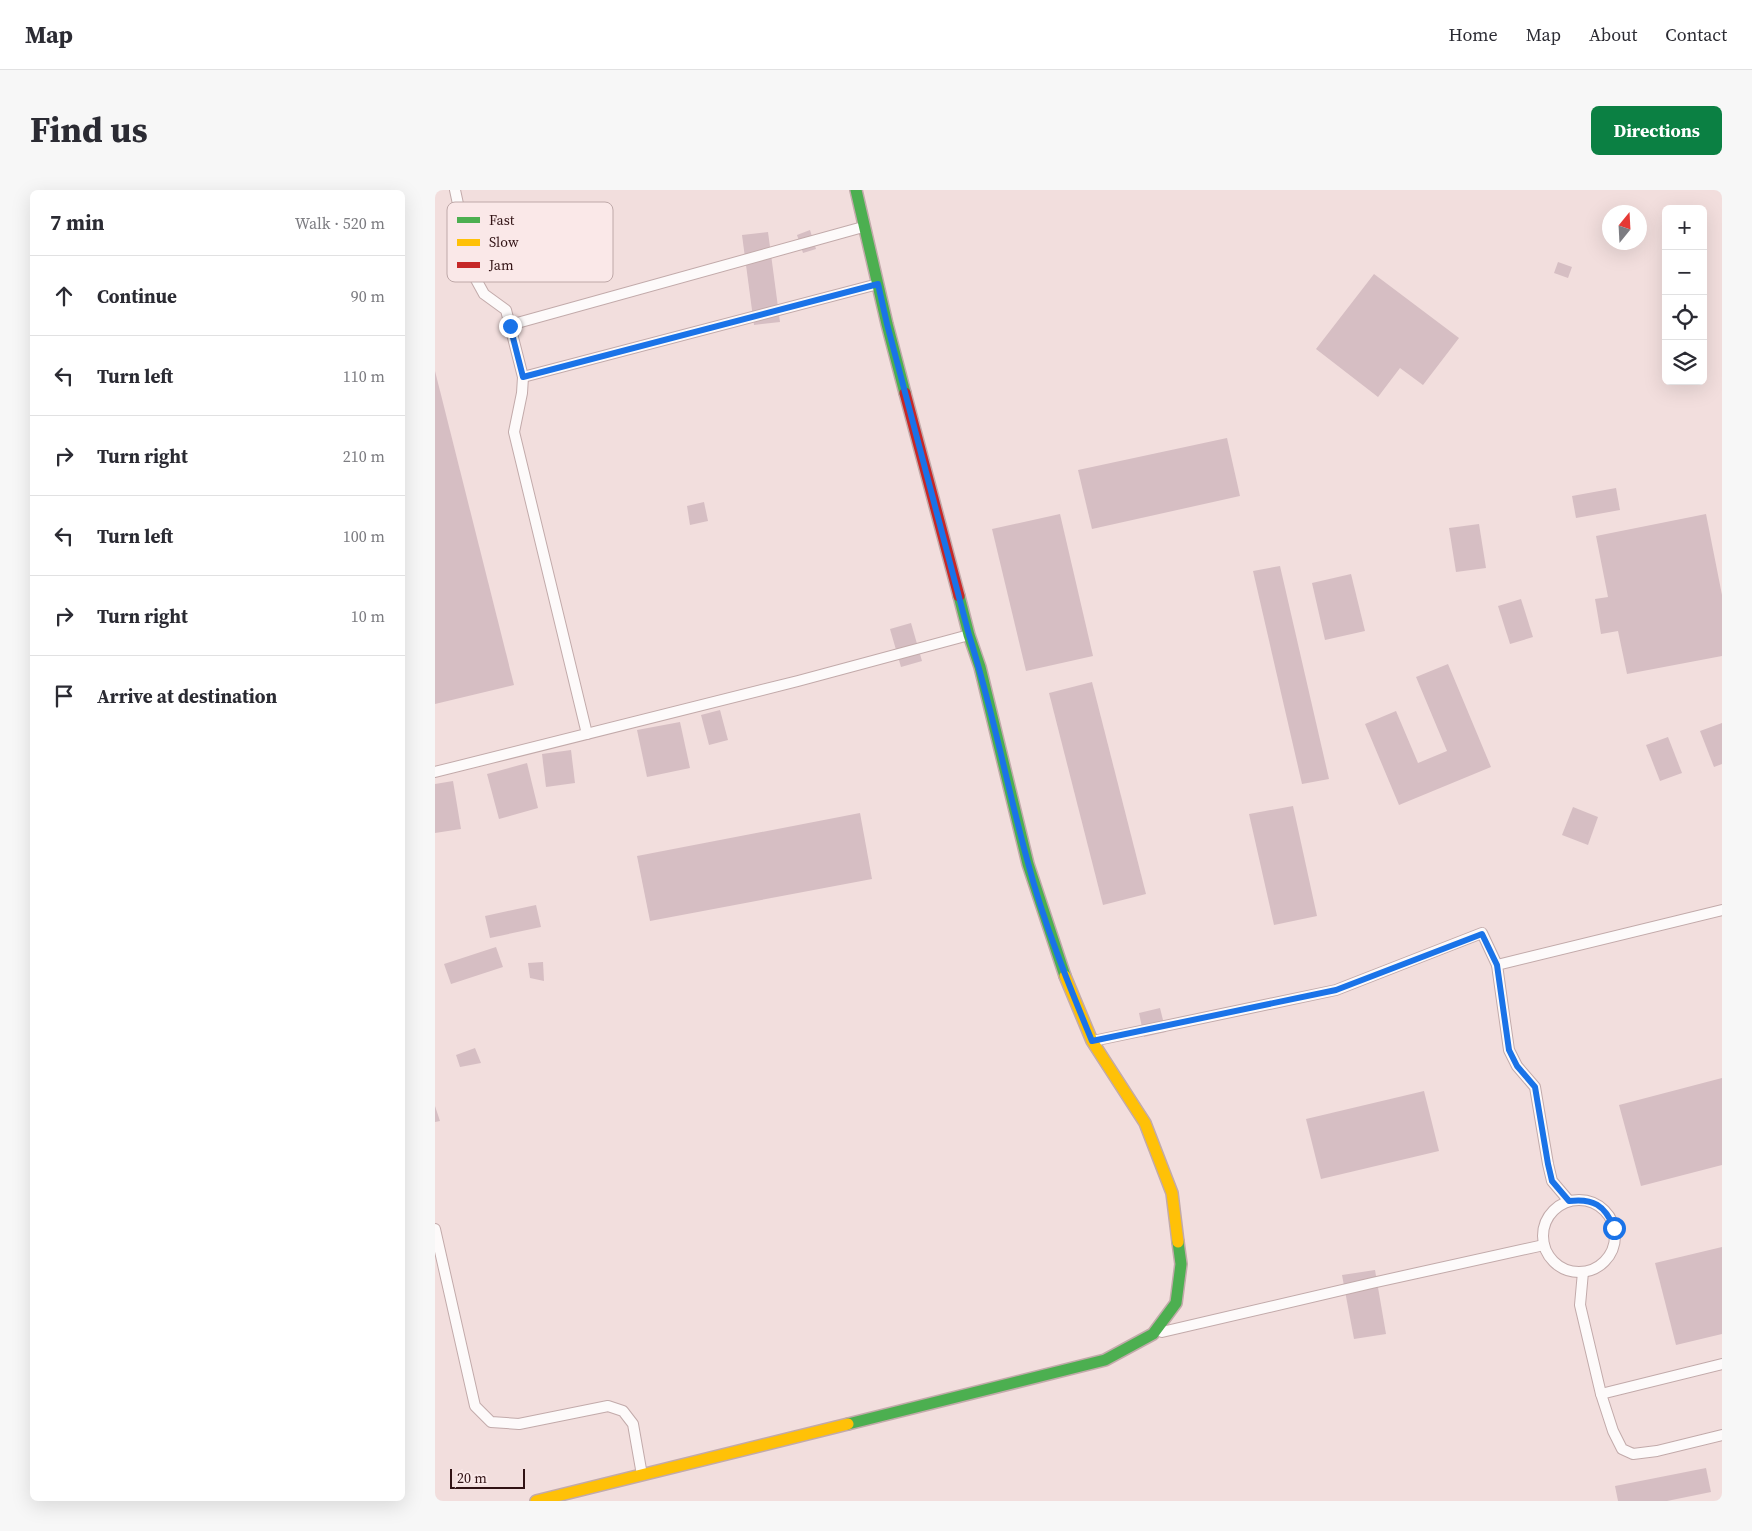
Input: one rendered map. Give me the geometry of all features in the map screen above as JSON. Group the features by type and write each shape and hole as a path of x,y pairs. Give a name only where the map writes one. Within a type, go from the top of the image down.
{"street":[{"path":"536,1501 1105,1360 1153,1334 1177,1303 1181,1264 1171,1193 1145,1123 1092,1041 1060,964 1028,864 979,667 887,324 863,227 856,190"}],"lane":[{"path":"510,326 863,227"},
{"path":"477,282 484,294 506,310 523,377 522,393 514,432 587,734"},
{"path":"523,377 878,284"},
{"path":"435,772 798,681 969,635"},
{"path":"1497,965 1722,910"},
{"path":"1092,1041 1336,990 1482,934 1497,965 1509,1050 1517,1066 1535,1087 1552,1181 1569,1201"},
{"path":"1569,1201 1593,1202 1609,1216 1616,1234 1614,1247 1606,1260 1596,1268 1583,1272 1559,1265 1550,1256 1545,1246 1543,1233 1549,1216 1557,1206 1569,1201"},
{"path":"435,1229 475,1406 491,1422 519,1424 608,1406 623,1411 633,1424 642,1475"},
{"path":"1153,1334 1372,1283 1545,1246"},
{"path":"1583,1272 1580,1304 1601,1394 1613,1431 1622,1449 1633,1454 1657,1451 1722,1434"},
{"path":"1601,1394 1722,1364"}],"building":[{"path":"810,230 816,249 803,253 797,235"},
{"path":"768,232 780,322 754,325 742,235"},
{"path":"1558,262 1572,267 1568,278 1554,273"},
{"path":"1374,274 1459,338 1423,385 1400,368 1378,397 1316,349"},
{"path":"435,371 514,685 435,704"},
{"path":"1227,438 1240,496 1092,529 1078,470"},
{"path":"1616,488 1620,510 1576,518 1572,496"},
{"path":"704,502 708,521 690,525 687,506"},
{"path":"1060,514 1093,656 1026,671 992,529"},
{"path":"1706,514 1722,595 1722,656 1627,674 1618,631 1601,634 1595,599 1608,597 1596,536"},
{"path":"1479,524 1486,568 1456,572 1449,528"},
{"path":"1280,566 1329,779 1302,784 1253,571"},
{"path":"1351,574 1365,631 1325,640 1312,583"},
{"path":"1521,599 1533,637 1510,644 1498,606"},
{"path":"911,623 922,661 901,667 890,629"},
{"path":"1448,664 1491,767 1399,805 1365,724 1396,711 1418,763 1447,751 1416,677"},
{"path":"1092,682 1146,894 1103,905 1049,693"},
{"path":"720,710 728,740 709,745 701,715"},
{"path":"680,722 690,768 647,777 637,730"},
{"path":"1722,723 1722,764 1714,767 1700,731"},
{"path":"1668,737 1682,773 1660,781 1646,745"},
{"path":"571,750 575,783 546,787 542,754"},
{"path":"527,763 538,808 499,819 487,774"},
{"path":"453,781 461,829 435,833 435,784"},
{"path":"1293,806 1317,916 1274,925 1249,814"},
{"path":"1573,807 1598,817 1588,845 1562,835"},
{"path":"860,813 872,879 650,921 637,856"},
{"path":"536,905 541,927 490,938 485,916"},
{"path":"496,947 503,967 451,984 444,964"},
{"path":"543,962 544,981 530,978 528,963"},
{"path":"1160,1008 1166,1032 1144,1037 1139,1013"},
{"path":"475,1048 481,1063 460,1067 456,1055"},
{"path":"1722,1078 1722,1165 1641,1186 1619,1105"},
{"path":"1424,1091 1439,1151 1321,1179 1306,1119"},
{"path":"435,1106 440,1121 435,1122"},
{"path":"1722,1247 1722,1334 1676,1345 1655,1263"},
{"path":"1375,1270 1386,1334 1354,1339 1342,1275"},
{"path":"1706,1468 1711,1492 1667,1501 1618,1501 1615,1486"}],"traffic: fast":[{"path":"856,190 905,393"},
{"path":"959,596 980,667 1028,864 1065,976"},
{"path":"848,1424 1105,1360 1153,1334 1176,1303 1181,1264 1178,1242"}],"traffic: slow":[{"path":"1065,976 1092,1041 1145,1123 1172,1193 1178,1242"},
{"path":"536,1501 848,1424"}],"traffic: jam":[{"path":"905,393 959,596"}],"route":[{"path":"510,326 523,377 878,284 969,635 979,667 1028,864 1060,964 1092,1041 1336,990 1482,934 1497,965 1509,1050 1517,1066 1535,1087 1552,1181 1569,1201 1593,1202 1604,1210 1614,1228"}]}
